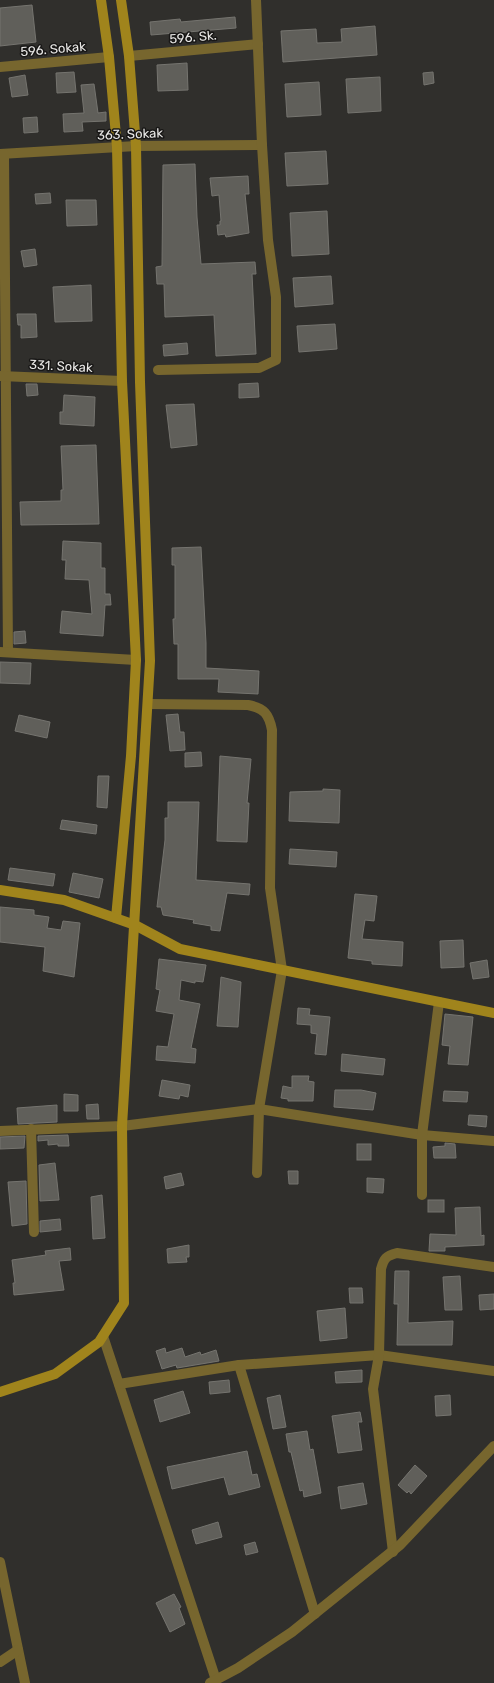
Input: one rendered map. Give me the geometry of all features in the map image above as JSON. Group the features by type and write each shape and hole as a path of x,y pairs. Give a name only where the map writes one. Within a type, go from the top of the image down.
{"street":[{"path":"101,0 109,57 117,147 122,381 136,660 131,756 116,918"},
{"path":"0,1392 56,1374 99,1342 124,1303 122,1126 150,661 141,390 136,146 129,56 121,0"},
{"path":"158,370 259,368 276,360 276,297 268,240 262,145 256,0"},
{"name":"596. Sk.","path":"129,56 258,44"},
{"name":"596. Sokak","path":"0,67 109,57"},
{"name":"363. Sokak","path":"2,154 136,146 262,145"},
{"path":"2,154 4,652 136,660"},
{"name":"331. Sokak","path":"4,376 122,381"},
{"path":"148,704 248,705 261,708 270,717 272,730 270,888 282,970 259,1110 257,1173"},
{"path":"0,890 64,900 135,925 180,949 494,1012"},
{"path":"422,1195 422,1135 439,1002"},
{"path":"0,1131 122,1126 259,1110 422,1135 494,1141"},
{"path":"31,1129 34,1232"},
{"path":"393,1552 374,1389 379,1355 381,1268 384,1259 388,1255 397,1254 494,1267"},
{"path":"103,1336 213,1681 238,1668 268,1648 393,1552 494,1446"},
{"path":"119,1384 238,1365 379,1355 494,1371"},
{"path":"238,1365 314,1614"},
{"path":"0,1562 25,1683"},
{"path":"0,1662 18,1650"}],"building":[{"path":"32,5 36,42 0,46 0,8"},
{"path":"235,17 236,28 151,35 150,22 180,19 181,22"},
{"path":"375,26 377,55 283,62 281,31 316,29 317,43 342,42 341,29"},
{"path":"187,63 188,90 158,91 157,65"},
{"path":"74,72 76,92 57,93 56,73"},
{"path":"433,72 434,83 424,85 423,73"},
{"path":"25,75 28,95 12,97 9,78"},
{"path":"380,77 381,111 348,113 346,79"},
{"path":"319,82 321,115 287,117 285,84"},
{"path":"94,84 98,113 106,112 106,121 82,122 83,131 64,132 63,114 84,113 81,85"},
{"path":"37,117 38,132 24,133 23,118"},
{"path":"326,151 328,184 287,186 285,153"},
{"path":"195,164 201,264 255,262 256,274 252,274 256,354 216,356 214,315 165,317 164,284 157,284 156,267 162,266 163,165"},
{"path":"248,176 249,194 245,194 249,233 226,237 225,234 218,235 217,225 220,225 221,221 219,195 212,196 210,178"},
{"path":"50,193 51,203 36,204 35,194"},
{"path":"66,200 96,200 97,225 67,226"},
{"path":"327,211 329,254 292,256 290,213"},
{"path":"35,249 37,265 24,267 21,251"},
{"path":"331,276 333,304 295,307 293,278"},
{"path":"91,285 92,321 55,322 53,287"},
{"path":"17,314 36,314 37,337 21,338 21,325 18,325"},
{"path":"335,324 337,349 299,352 297,326"},
{"path":"187,343 188,354 164,356 163,345"},
{"path":"258,383 259,397 239,398 239,384"},
{"path":"26,384 37,384 38,395 27,396"},
{"path":"64,395 95,397 94,426 60,424 60,412 63,412"},
{"path":"194,404 197,445 171,448 166,405"},
{"path":"96,445 99,524 21,525 20,502 61,501 61,490 63,490 61,446"},
{"path":"63,541 101,543 101,568 105,568 105,594 110,594 111,605 105,605 103,636 60,633 62,611 92,614 89,580 65,579 66,560 62,560"},
{"path":"201,547 206,668 259,671 258,694 218,692 219,679 178,679 178,644 174,644 173,619 175,619 175,565 172,565 172,548"},
{"path":"25,631 26,643 14,644 14,632"},
{"path":"0,662 31,663 30,684 0,683"},
{"path":"178,714 180,732 184,732 185,750 170,751 166,715"},
{"path":"19,715 50,722 47,738 15,731"},
{"path":"201,752 202,766 185,767 185,753"},
{"path":"220,756 251,759 247,803 249,803 247,842 217,841"},
{"path":"98,776 109,776 107,808 97,807"},
{"path":"323,789 340,790 339,823 289,821 290,792 323,791"},
{"path":"168,802 199,802 196,880 250,884 249,895 227,893 220,931 211,930 211,926 193,923 194,920 163,915 161,907 157,907 165,840 165,818 168,818"},
{"path":"62,820 97,825 96,834 60,829"},
{"path":"290,849 337,852 336,867 289,864"},
{"path":"10,868 55,874 53,886 8,880"},
{"path":"73,873 103,879 99,898 69,892"},
{"path":"355,894 377,896 374,921 365,920 362,939 403,942 402,966 372,964 372,961 348,958"},
{"path":"0,907 34,910 34,915 49,917 47,928 61,930 63,921 80,923 74,977 43,971 45,947 0,942"},
{"path":"463,940 464,967 441,968 440,941"},
{"path":"159,959 206,965 203,982 195,981 195,983 181,980 179,1000 200,1004 191,1048 196,1049 195,1063 156,1060 157,1046 168,1047 174,1014 156,1011 160,990 156,989"},
{"path":"487,960 489,977 473,979 470,963"},
{"path":"221,977 241,982 238,1027 217,1026"},
{"path":"298,1008 310,1009 309,1015 330,1017 326,1055 315,1054 317,1034 311,1033 311,1025 297,1024"},
{"path":"445,1014 473,1017 468,1065 448,1064 450,1046 442,1045"},
{"path":"342,1054 385,1059 383,1075 341,1071"},
{"path":"292,1076 309,1076 308,1081 314,1082 313,1101 288,1101 288,1099 281,1098 283,1086 292,1088"},
{"path":"162,1080 190,1085 188,1097 180,1095 179,1099 159,1096"},
{"path":"335,1090 361,1090 376,1093 373,1110 334,1107"},
{"path":"444,1091 468,1092 467,1102 443,1101"},
{"path":"64,1094 78,1095 78,1111 64,1111"},
{"path":"98,1104 99,1119 87,1119 86,1105"},
{"path":"57,1105 57,1122 18,1124 17,1108"},
{"path":"469,1115 487,1116 486,1127 468,1125"},
{"path":"68,1135 69,1146 58,1146 58,1144 48,1145 48,1140 38,1141 38,1136"},
{"path":"25,1136 24,1148 0,1149 0,1137"},
{"path":"445,1143 455,1144 456,1158 434,1158 433,1147 445,1146"},
{"path":"357,1144 371,1144 371,1160 357,1160"},
{"path":"55,1163 59,1200 40,1201 39,1165"},
{"path":"288,1171 298,1171 298,1184 289,1184"},
{"path":"181,1173 184,1185 166,1189 164,1177"},
{"path":"367,1178 384,1179 383,1193 367,1192"},
{"path":"26,1181 27,1224 12,1226 8,1182"},
{"path":"102,1195 105,1238 93,1239 91,1197"},
{"path":"428,1200 444,1200 444,1212 428,1212"},
{"path":"480,1207 481,1236 484,1235 484,1245 445,1247 445,1251 429,1251 430,1234 456,1235 455,1208"},
{"path":"60,1219 61,1230 40,1232 40,1221"},
{"path":"189,1245 189,1257 186,1257 187,1262 168,1263 167,1249"},
{"path":"70,1248 71,1260 59,1261 64,1290 14,1295 13,1283 15,1283 12,1260 46,1255 45,1251"},
{"path":"395,1271 409,1271 408,1323 453,1321 452,1345 397,1345 398,1304 394,1304"},
{"path":"460,1276 462,1310 445,1310 443,1277"},
{"path":"349,1288 362,1288 363,1303 350,1303"},
{"path":"494,1294 494,1309 480,1310 479,1295"},
{"path":"345,1308 347,1338 320,1341 317,1311"},
{"path":"165,1348 166,1353 182,1348 185,1357 200,1352 201,1355 216,1350 219,1361 177,1368 176,1365 162,1369 156,1351"},
{"path":"362,1370 362,1382 336,1383 335,1372"},
{"path":"229,1380 230,1392 210,1394 209,1382"},
{"path":"183,1391 190,1413 160,1422 154,1400"},
{"path":"280,1395 286,1427 273,1429 267,1398"},
{"path":"450,1395 451,1415 436,1416 435,1396"},
{"path":"360,1412 362,1422 358,1422 362,1450 338,1453 332,1416"},
{"path":"307,1431 310,1450 313,1449 321,1493 304,1497 303,1490 300,1491 291,1452 289,1452 286,1434"},
{"path":"247,1451 252,1475 257,1474 260,1487 229,1495 224,1477 172,1489 167,1467"},
{"path":"415,1465 427,1476 411,1494 409,1491 407,1493 398,1485"},
{"path":"363,1483 367,1504 341,1509 338,1487"},
{"path":"218,1522 222,1537 196,1544 192,1530"},
{"path":"255,1542 258,1552 246,1555 244,1545"},
{"path":"174,1594 181,1607 179,1608 185,1624 170,1632 156,1603"}]}
